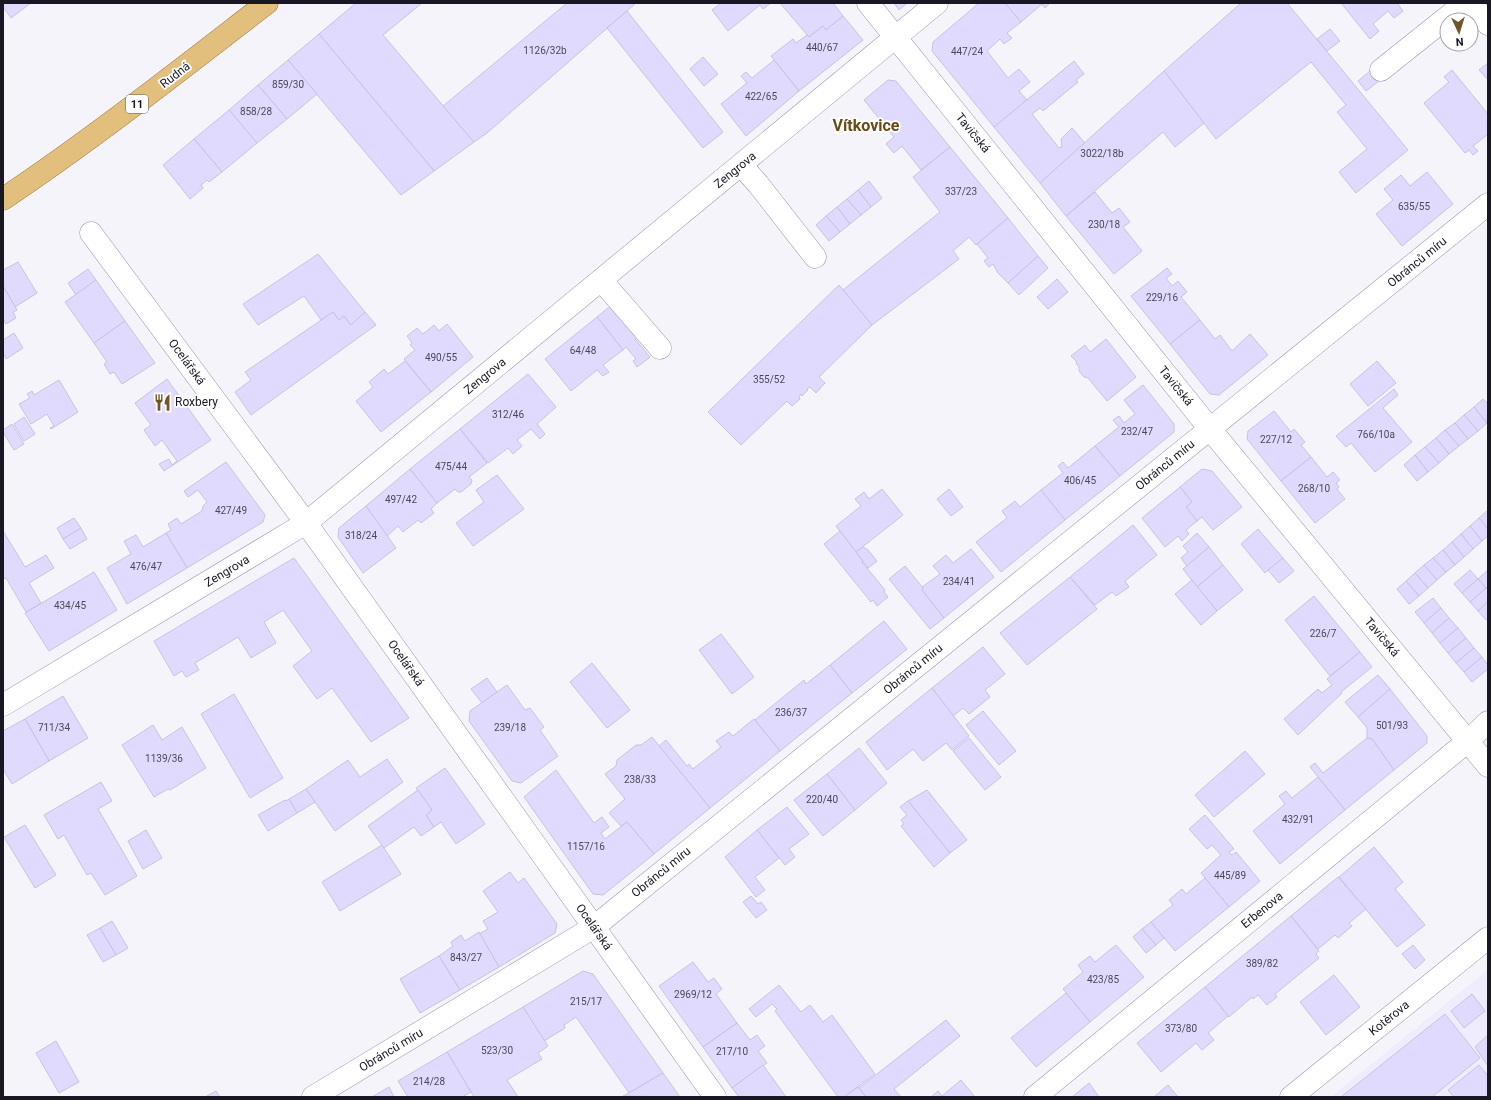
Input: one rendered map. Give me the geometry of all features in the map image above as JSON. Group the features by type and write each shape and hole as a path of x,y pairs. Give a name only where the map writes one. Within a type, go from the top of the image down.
{"main road":[{"name":"Rudná","path":"3,199 42,173 158,88 267,3"}],"street":[{"name":"Tavičská","path":"868,3 1210,429 1488,766"},
{"name":"Zengrova","path":"3,705 306,523 936,3"},
{"path":"1381,70 1465,3"},
{"path":"1471,3 1488,24"},
{"path":"741,165 758,184 815,257"},
{"name":"Obránců míru","path":"313,1097 594,927 1488,204"},
{"name":"Ocelářská","path":"91,233 306,523 715,1097"},
{"path":"601,280 660,348"},
{"name":"Erbenova","path":"1035,1097 1468,741 1488,722"},
{"name":"Kotěrova","path":"1291,1097 1488,938"}],"shaded area":[{"path":"1488,970 1488,1097 1331,1097 1442,1007"}],"building":[{"path":"3,3 31,3 11,18 3,7"},
{"path":"356,3 422,3 383,35 474,142 434,171 319,34"},
{"path":"567,3 636,3 487,133 474,142 443,106"},
{"path":"721,3 771,3 763,9 760,5 728,31 712,10"},
{"path":"780,3 833,3 843,16 826,30 823,26 809,37"},
{"path":"894,3 907,3 899,10"},
{"path":"979,3 1005,3 1021,22 1007,33 1012,38 1004,44 1000,39 987,51 1008,78 1019,69 1030,82 1019,91 1027,100 994,127 932,51 933,42"},
{"path":"1005,3 1050,3 1045,8 1042,4 1021,22"},
{"path":"1241,3 1287,3 1408,150 1356,193 1339,172 1367,149 1337,112 1346,105 1311,62 1216,139 1164,71"},
{"path":"1341,3 1397,3 1403,11 1394,18 1388,11 1373,24 1379,31 1370,39"},
{"path":"627,11 723,132 703,148 607,28"},
{"path":"843,16 863,40 799,91 771,56 793,39 796,43 807,35 809,37 823,26 826,30"},
{"path":"1330,29 1340,41 1327,51 1317,39"},
{"path":"319,34 434,171 401,195 288,60"},
{"path":"703,57 718,74 704,86 690,69"},
{"path":"288,60 317,94 287,119 258,85"},
{"path":"774,60 799,91 746,136 721,104 747,83 741,76 746,72 752,78"},
{"path":"1074,61 1084,74 1076,80 1078,82 1043,111 1040,108 1032,114 1059,148 1062,147 1061,139 1072,128 1085,143 1040,183 994,127"},
{"path":"1488,63 1488,80 1479,70"},
{"path":"1375,67 1383,78 1366,91 1358,81"},
{"path":"1452,70 1488,114 1488,134 1473,146 1478,151 1473,155 1469,150 1465,153 1424,103 1449,82 1444,77"},
{"path":"1164,71 1204,123 1175,147 1163,132 1066,216 1040,183"},
{"path":"888,80 896,81 950,147 921,170 902,146 894,153 886,144 894,137 864,100"},
{"path":"258,85 287,119 257,143 229,110"},
{"path":"229,110 257,143 222,172 194,139"},
{"path":"194,139 222,172 209,182 207,180 201,185 203,188 190,199 163,165"},
{"path":"950,147 1008,218 976,245 969,237 953,251 959,259 872,325 843,290 940,212 913,177"},
{"path":"1427,172 1453,204 1402,246 1376,214 1393,200 1384,189 1401,175 1410,186"},
{"path":"869,181 882,198 871,207 858,190"},
{"path":"858,190 871,207 861,215 847,199"},
{"path":"1095,192 1112,213 1119,208 1130,222 1123,227 1142,251 1114,274 1066,216"},
{"path":"847,199 861,215 850,224 837,207"},
{"path":"837,207 850,224 840,232 826,216"},
{"path":"826,216 840,232 829,241 816,225"},
{"path":"1008,218 1038,256 1008,283 998,273 993,264 989,267 984,261 988,258 977,244"},
{"path":"318,254 365,312 351,325 344,316 339,320 333,312 321,320 304,296 258,325 243,304"},
{"path":"1038,256 1048,268 1019,295 1008,283"},
{"path":"18,262 37,293 15,307 3,286 3,270"},
{"path":"1167,268 1172,274 1166,278 1172,286 1178,281 1187,292 1181,297 1200,320 1170,344 1131,296"},
{"path":"88,269 96,280 76,295 68,283"},
{"path":"1057,279 1068,292 1048,309 1037,297"},
{"path":"96,280 125,321 94,343 65,302"},
{"path":"839,285 872,325 819,377 825,383 816,393 810,387 802,396 801,394 799,397 800,399 792,406 787,401 741,445 708,412"},
{"path":"3,286 17,310 13,312 16,318 6,324 3,319"},
{"path":"614,303 640,335 635,339 650,357 637,367 633,361 636,359 626,347 623,350 597,317"},
{"path":"333,312 339,320 344,316 351,325 365,312 376,325 251,415 235,392 251,380 245,372"},
{"path":"597,317 623,350 603,365 609,372 603,376 597,370 571,391 545,359"},
{"path":"1200,320 1215,339 1220,335 1232,351 1250,334 1268,355 1219,395 1210,394 1170,344"},
{"path":"125,321 155,363 122,384 114,372 110,374 104,364 107,362 94,343"},
{"path":"447,324 473,357 431,392 404,359 415,350 410,345 412,343 407,336 417,328 423,334 434,325 439,331"},
{"path":"14,333 23,348 6,359 3,353 3,340"},
{"path":"1106,339 1136,377 1107,401 1088,378 1084,377 1079,371 1077,362 1071,356 1085,345 1090,352"},
{"path":"405,361 431,392 381,432 356,401 373,387 369,382 384,369 388,374"},
{"path":"1377,361 1396,383 1368,406 1350,384"},
{"path":"528,374 556,407 537,424 545,434 540,439 531,429 517,440 522,446 513,454 508,448 488,463 460,429"},
{"path":"167,379 211,440 164,471 159,464 169,459 172,465 177,461 162,440 155,446 144,430 151,425 135,403"},
{"path":"59,380 78,412 51,429 50,428 54,426 47,414 31,424 19,404 30,398 27,394 32,391 34,395"},
{"path":"1143,385 1174,424 1174,432 1120,476 1095,446 1119,427 1113,420 1119,416 1124,423 1135,414 1124,400"},
{"path":"1394,389 1398,395 1383,408 1412,442 1375,472 1351,443 1346,447 1336,436"},
{"path":"1483,399 1488,404 1487,423 1474,407"},
{"path":"1474,407 1487,423 1478,431 1464,415"},
{"path":"1274,411 1291,432 1294,429 1305,442 1301,445 1311,457 1281,481 1247,439 1248,431"},
{"path":"1464,415 1478,431 1468,439 1455,423"},
{"path":"24,417 35,434 24,441 14,424"},
{"path":"1455,423 1468,439 1459,446 1445,430"},
{"path":"12,424 24,444 14,450 3,432 3,430"},
{"path":"460,429 487,463 469,477 472,480 471,484 461,492 458,492 455,489 437,503 410,469"},
{"path":"1445,430 1459,446 1449,454 1436,438"},
{"path":"1436,438 1449,454 1439,463 1425,447"},
{"path":"1095,446 1120,476 1065,520 1041,490 1063,473 1058,466 1063,462 1068,468"},
{"path":"1425,447 1439,463 1428,472 1415,455"},
{"path":"1415,455 1428,472 1417,481 1404,465"},
{"path":"1311,457 1327,477 1333,472 1340,480 1336,483 1339,487 1337,489 1345,499 1315,523 1281,481"},
{"path":"226,462 265,515 263,522 187,568 166,533 171,530 168,524 177,518 181,524 202,511 203,506 207,502 198,490 188,497 184,491"},
{"path":"410,469 437,503 431,509 434,513 421,523 418,520 403,532 398,526 387,536 366,506"},
{"path":"1202,469 1212,471 1242,507 1213,530 1202,517 1197,521 1186,507 1192,502 1180,487"},
{"path":"497,475 524,509 473,546 456,523 484,502 476,490"},
{"path":"1180,487 1192,502 1186,507 1197,521 1186,530 1189,534 1182,541 1178,536 1165,547 1142,518"},
{"path":"882,489 903,515 856,552 836,526 861,506 855,499 864,492 869,499"},
{"path":"949,489 963,507 951,516 937,499"},
{"path":"1041,490 1065,520 1001,572 976,542 1007,518 1002,511 1015,501 1020,507"},
{"path":"366,506 396,548 363,573 338,537 339,528"},
{"path":"1488,510 1488,529 1479,518"},
{"path":"74,518 81,528 63,539 57,528"},
{"path":"1479,518 1488,529 1488,536 1482,541 1470,526"},
{"path":"1133,525 1157,555 1125,581 1129,587 1116,596 1112,592 1095,605 1070,577"},
{"path":"1470,526 1482,541 1473,549 1461,534"},
{"path":"81,528 87,539 70,549 63,539"},
{"path":"1258,529 1283,558 1265,573 1241,544"},
{"path":"3,531 25,567 46,555 54,568 29,583 41,603 26,612 6,578 5,579 3,576"},
{"path":"840,531 863,561 862,562 885,590 884,592 888,597 877,606 873,600 871,602 824,544"},
{"path":"166,533 187,568 127,604 107,568 131,554 124,541 136,535 143,547"},
{"path":"1197,533 1209,547 1187,566 1181,558 1188,552 1183,546"},
{"path":"1461,534 1473,549 1464,557 1452,542"},
{"path":"1452,542 1464,557 1455,565 1443,550"},
{"path":"863,547 868,550 877,561 868,568 856,552"},
{"path":"1209,547 1223,565 1197,587 1183,569"},
{"path":"971,549 994,577 944,618 922,590 922,587 940,574 933,566 946,555 953,563"},
{"path":"1443,550 1455,565 1446,572 1433,558"},
{"path":"294,558 409,718 371,742 332,688 317,699 293,666 312,651 283,610 264,622 276,643 251,658 238,637 195,663 199,670 186,677 182,671 174,676 154,641"},
{"path":"1283,558 1294,571 1279,583 1268,570"},
{"path":"1433,558 1446,572 1437,580 1424,565"},
{"path":"1223,565 1243,590 1217,611 1197,587"},
{"path":"1424,565 1437,580 1428,588 1415,573"},
{"path":"905,566 923,588 922,590 944,618 930,629 889,579"},
{"path":"1470,570 1478,579 1462,593 1454,584"},
{"path":"1488,570 1488,586 1486,588 1478,579"},
{"path":"94,572 117,610 49,651 25,613"},
{"path":"1415,573 1428,588 1419,596 1406,581"},
{"path":"1070,577 1097,609 1027,665 1000,633"},
{"path":"1478,579 1486,588 1470,602 1462,593"},
{"path":"1192,580 1217,611 1201,625 1175,594"},
{"path":"1406,581 1419,596 1409,604 1397,589"},
{"path":"1486,588 1488,590 1488,602 1478,611 1470,602"},
{"path":"1314,596 1360,652 1330,676 1285,620"},
{"path":"1433,598 1441,608 1424,623 1415,612"},
{"path":"1488,602 1488,618 1486,620 1478,611"},
{"path":"1441,608 1449,618 1432,633 1424,623"},
{"path":"1449,618 1458,628 1440,643 1432,633"},
{"path":"884,621 907,649 852,693 830,665"},
{"path":"1458,628 1466,638 1448,653 1440,643"},
{"path":"721,634 754,677 732,694 699,650"},
{"path":"1466,638 1474,648 1456,663 1448,653"},
{"path":"983,647 1005,674 985,690 990,697 969,714 963,708 953,716 932,688"},
{"path":"1474,648 1482,657 1464,672 1456,663"},
{"path":"1360,652 1372,667 1341,692 1342,693 1298,735 1284,719 1318,689 1322,693 1332,685 1327,679"},
{"path":"1482,657 1488,665 1488,669 1472,682 1464,672"},
{"path":"592,663 630,710 607,728 570,682"},
{"path":"830,665 852,693 780,751 755,720 804,680 806,684"},
{"path":"1378,675 1390,689 1358,717 1345,702"},
{"path":"487,678 497,692 482,703 471,689"},
{"path":"507,685 525,710 530,708 544,727 540,730 558,756 521,783 512,781 469,721 470,711"},
{"path":"932,688 969,736 952,750 946,743 923,761 913,749 887,770 866,742"},
{"path":"1390,689 1427,736 1427,743 1394,770 1372,739 1367,738 1367,728 1358,717"},
{"path":"234,694 283,778 250,798 201,714"},
{"path":"63,696 88,738 49,761 25,719"},
{"path":"983,711 1016,751 999,765 966,725"},
{"path":"25,719 49,761 12,784 3,769 3,731"},
{"path":"754,719 780,751 710,808 659,746 666,740 687,766 689,764 693,769 721,747 716,741 729,732 733,736"},
{"path":"153,725 162,740 182,727 206,768 170,790 168,789 154,797 122,745"},
{"path":"652,737 710,808 654,854 627,822 621,826 609,813 625,799 605,774 616,766 617,760 636,745 641,745"},
{"path":"969,738 1001,777 985,790 953,751"},
{"path":"1367,738 1372,739 1394,770 1345,810 1310,767 1315,763 1323,773"},
{"path":"859,748 887,783 855,810 827,774"},
{"path":"1245,751 1265,774 1214,817 1195,795"},
{"path":"387,759 403,782 335,831 306,789 348,760 360,777"},
{"path":"445,768 485,824 456,844 441,822 434,827 426,815 432,810 416,788"},
{"path":"556,770 594,823 602,817 609,827 601,833 605,839 627,822 654,854 603,895 593,894 524,797"},
{"path":"827,774 855,810 823,836 794,800"},
{"path":"1318,777 1345,810 1280,864 1253,831 1285,804 1279,796 1286,791 1292,798"},
{"path":"101,782 112,801 98,809 137,876 105,895 91,873 87,875 64,835 58,839 44,815"},
{"path":"306,789 315,802 297,813 289,799"},
{"path":"418,790 432,810 426,815 434,827 421,836 414,827 384,848 368,826"},
{"path":"927,790 967,840 950,853 908,801"},
{"path":"289,799 297,813 268,831 258,815"},
{"path":"908,801 950,853 934,867 901,826 904,824 901,820 907,815 900,807"},
{"path":"787,807 809,834 789,849 795,857 785,865 757,830"},
{"path":"1205,815 1234,849 1229,852 1232,855 1236,852 1260,881 1229,907 1201,873 1221,855 1212,845 1207,849 1189,829"},
{"path":"25,825 56,875 35,888 4,837"},
{"path":"146,830 162,858 143,869 128,841"},
{"path":"757,830 779,858 755,877 765,890 756,897 725,857"},
{"path":"382,845 401,874 340,911 322,882"},
{"path":"1374,847 1403,882 1395,889 1425,925 1397,947 1339,877"},
{"path":"510,872 518,883 524,878 557,924 555,933 499,967 479,934 488,929 483,921 498,912 483,891"},
{"path":"1338,877 1366,909 1349,923 1352,926 1338,938 1335,935 1318,949 1291,916"},
{"path":"1205,878 1229,907 1175,951 1151,922 1173,905 1169,900 1182,889 1186,894"},
{"path":"751,896 758,904 761,902 767,910 756,918 743,902"},
{"path":"1291,916 1319,951 1316,954 1319,958 1275,994 1277,997 1267,1005 1258,995 1253,999 1252,997 1229,1017 1205,987"},
{"path":"112,921 128,948 116,955 100,928"},
{"path":"1151,922 1164,938 1156,945 1142,929"},
{"path":"100,928 116,955 103,962 87,935"},
{"path":"1142,929 1156,945 1146,953 1133,937"},
{"path":"479,932 499,967 460,990 439,956 453,946 451,942 461,935 465,941"},
{"path":"1116,945 1144,977 1090,1022 1063,989 1083,972 1078,965 1090,956 1095,962"},
{"path":"1413,945 1425,960 1415,969 1402,954"},
{"path":"439,956 460,990 420,1013 400,979"},
{"path":"693,962 708,982 714,978 722,989 716,994 737,1023 703,1047 659,986"},
{"path":"583,971 593,974 663,1073 629,1093 576,1017 564,1025 565,1028 544,1041 523,1007"},
{"path":"1334,975 1360,1007 1326,1035 1300,1002"},
{"path":"779,985 801,1012 810,1005 823,1022 832,1015 875,1074 844,1097 838,1097 775,1011 777,1009 772,1004 756,1017 749,1009"},
{"path":"1205,987 1228,1016 1208,1033 1214,1040 1202,1050 1196,1043 1161,1072 1137,1043"},
{"path":"1066,993 1090,1022 1036,1067 1011,1038"},
{"path":"1472,994 1485,1011 1464,1028 1451,1011"},
{"path":"523,1007 548,1046 538,1053 542,1059 507,1080 518,1097 474,1097 447,1052"},
{"path":"1445,1014 1480,1058 1432,1097 1341,1097"},
{"path":"946,1020 960,1036 894,1089 901,1097 866,1097 859,1088"},
{"path":"737,1023 750,1040 757,1035 765,1046 758,1051 767,1063 732,1088 703,1047"},
{"path":"1488,1035 1488,1066 1475,1047"},
{"path":"56,1041 79,1082 59,1093 36,1053"},
{"path":"447,1052 471,1092 462,1097 408,1097 398,1081"},
{"path":"763,1065 786,1097 739,1097 732,1088"},
{"path":"1479,1065 1488,1076 1488,1097 1454,1097 1448,1090"},
{"path":"663,1073 680,1097 623,1096 629,1093"},
{"path":"961,1080 975,1097 931,1097 938,1091 942,1096"},
{"path":"1089,1083 1099,1097 1072,1097"},
{"path":"1168,1085 1178,1097 1155,1096"},
{"path":"389,1087 394,1097 372,1097"},
{"path":"858,1087 866,1097 844,1097"},
{"path":"216,1091 220,1097 205,1097"}],"place":[{"name":"Roxbery","path":"162,402"}],"district":[{"name":"Vítkovice","path":"866,125"}]}
